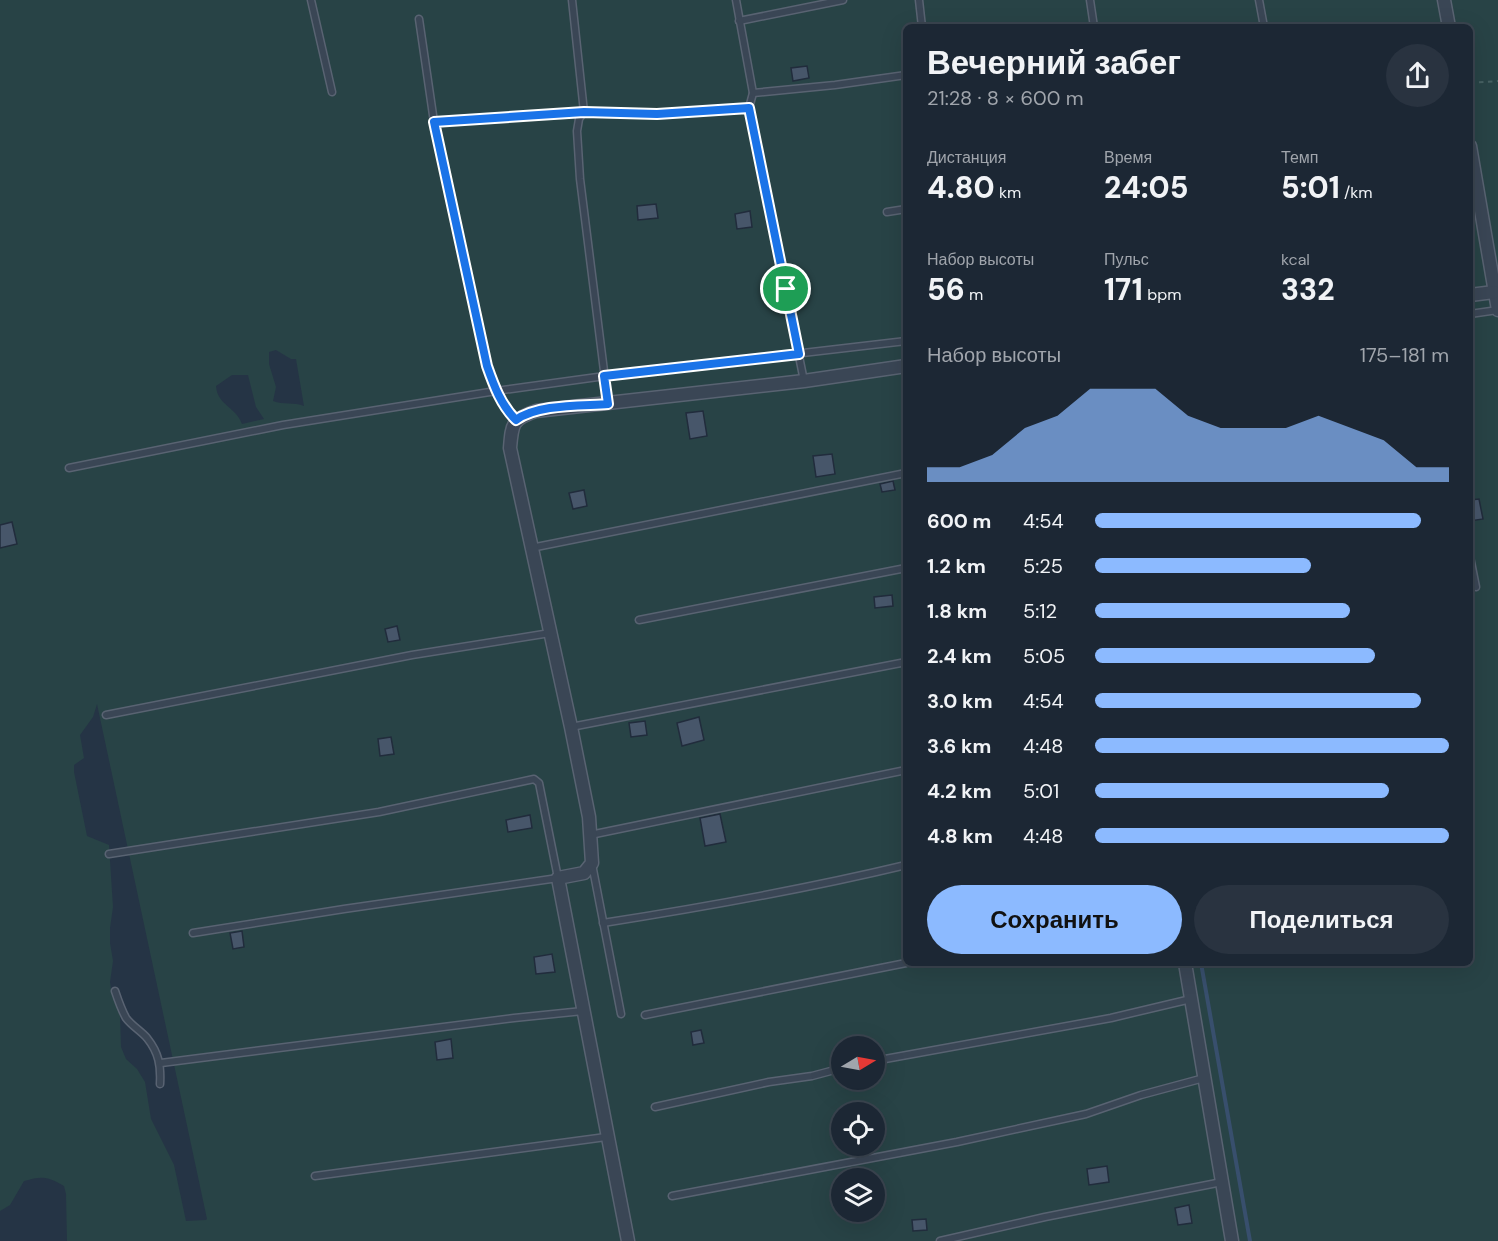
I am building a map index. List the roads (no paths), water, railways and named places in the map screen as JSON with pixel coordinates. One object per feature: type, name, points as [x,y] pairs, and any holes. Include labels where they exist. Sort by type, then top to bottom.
[{"type":"street","points":[[1444,0],[1448,24]]},
{"type":"street","points":[[1473,164],[1498,310]]},
{"type":"street","points":[[1473,295],[1494,292]]},
{"type":"street","points":[[628,1241],[606,1137],[558,878],[584,873],[592,863],[589,817],[510,448],[511,428],[516,420],[536,411],[804,381],[903,366]]},
{"type":"street","points":[[1186,966],[1232,1241]]},
{"type":"lane","points":[[311,0],[332,92]]},
{"type":"lane","points":[[572,0],[584,112],[579,119],[576,131],[580,179],[608,404]]},
{"type":"lane","points":[[736,0],[753,93],[749,108],[804,381]]},
{"type":"lane","points":[[739,21],[843,0]]},
{"type":"lane","points":[[919,0],[922,24]]},
{"type":"lane","points":[[1090,0],[1094,24]]},
{"type":"lane","points":[[1259,0],[1263,24]]},
{"type":"lane","points":[[419,19],[434,122],[487,366],[496,391],[507,411],[516,420]]},
{"type":"lane","points":[[753,93],[903,75]]},
{"type":"lane","points":[[434,122],[584,112],[657,114],[749,108]]},
{"type":"lane","points":[[887,212],[903,209]]},
{"type":"lane","points":[[1473,314],[1498,310]]},
{"type":"lane","points":[[69,468],[283,425],[496,391],[604,376],[903,341]]},
{"type":"lane","points":[[531,549],[903,474]]},
{"type":"lane","points":[[639,620],[903,569]]},
{"type":"lane","points":[[1473,572],[1476,587]]},
{"type":"lane","points":[[106,715],[400,657],[550,633]]},
{"type":"lane","points":[[571,727],[903,663]]},
{"type":"lane","points":[[590,835],[903,771]]},
{"type":"lane","points":[[109,854],[379,812],[534,779],[539,783],[558,878],[193,933]]},
{"type":"lane","points":[[592,863],[621,1014]]},
{"type":"lane","points":[[603,923],[705,907],[903,866]]},
{"type":"lane","points":[[645,1015],[903,964]]},
{"type":"lane","points":[[115,991],[121,1009],[128,1020],[147,1038],[161,1063],[160,1084]]},
{"type":"lane","points":[[885,1059],[1111,1018],[1191,999]]},
{"type":"lane","points":[[161,1063],[583,1011]]},
{"type":"lane","points":[[655,1107],[831,1071]]},
{"type":"lane","points":[[672,1196],[957,1142],[1086,1114],[1141,1095],[1204,1078]]},
{"type":"lane","points":[[315,1176],[606,1137]]},
{"type":"lane","points":[[940,1241],[1045,1217],[1222,1182]]},
{"type":"waterway","points":[[1202,966],[1250,1241]]}]
